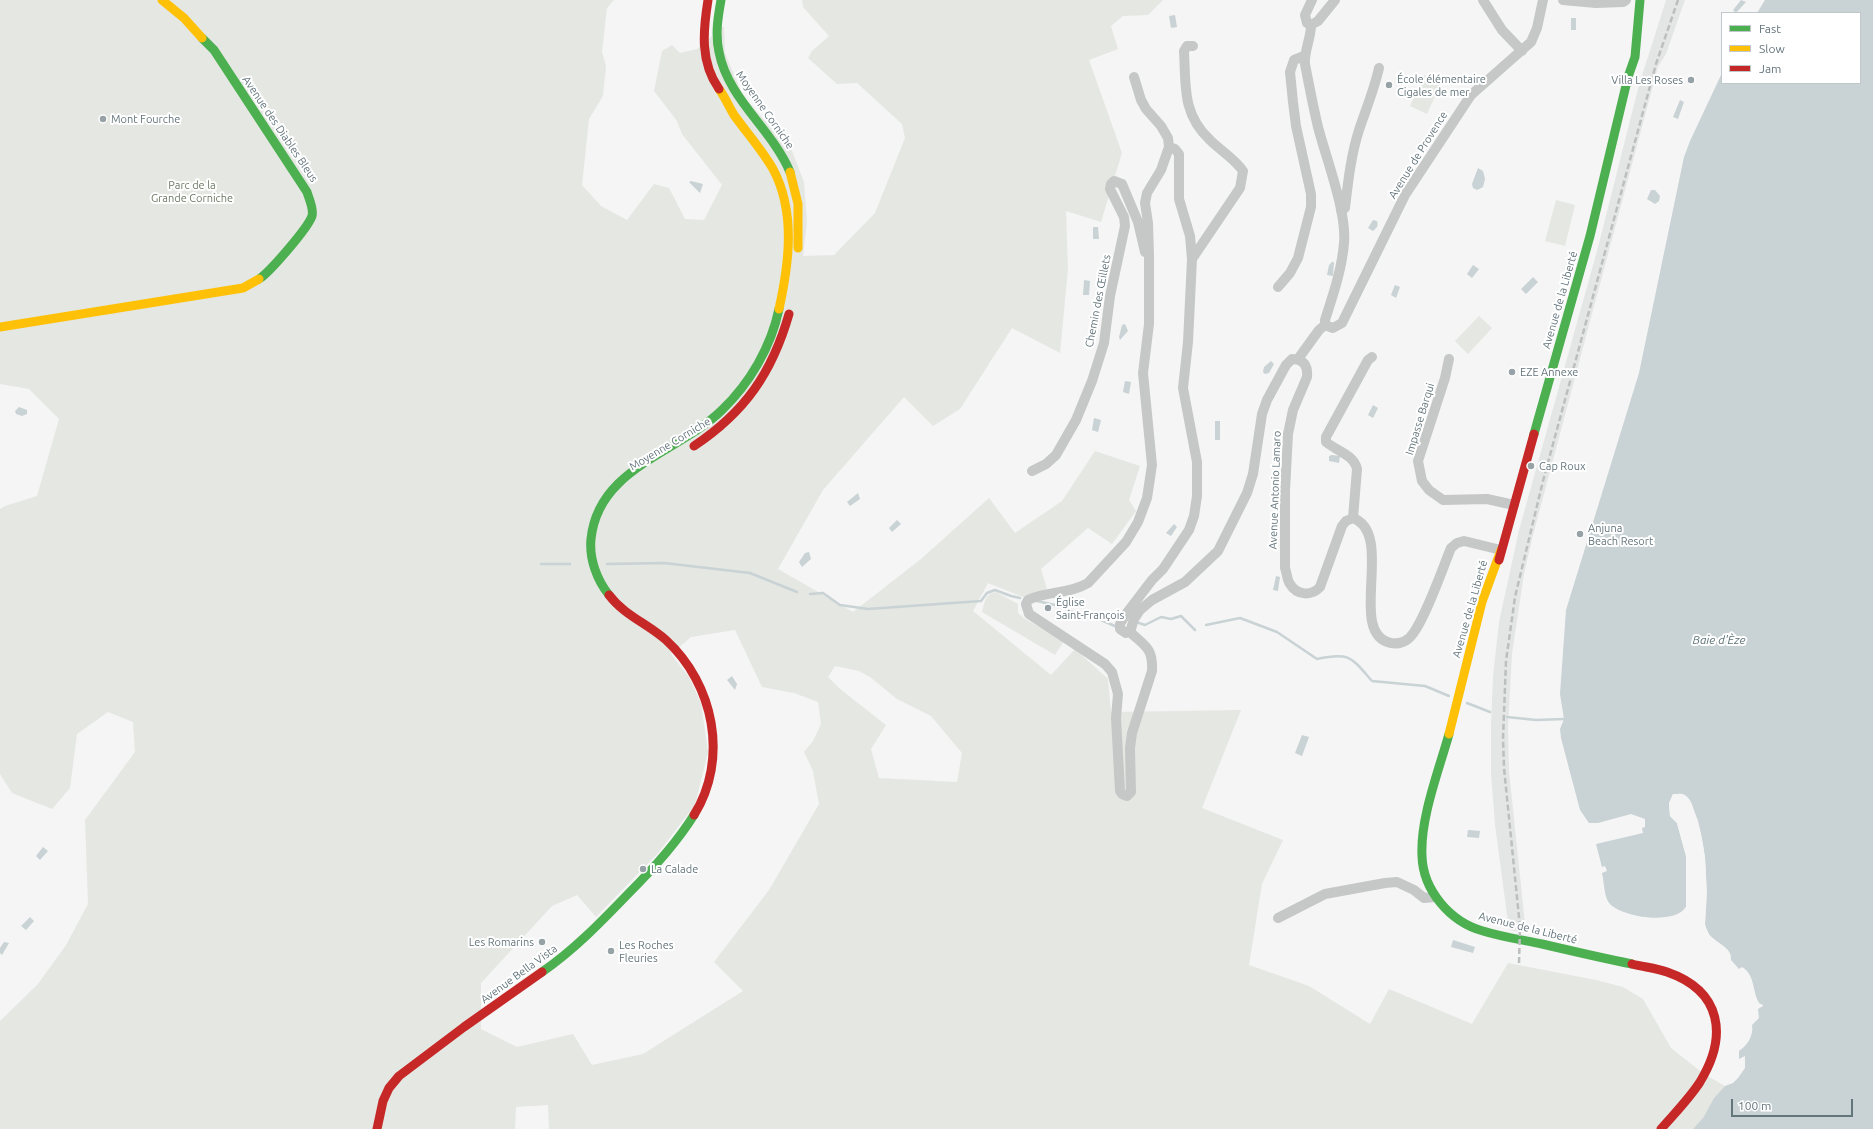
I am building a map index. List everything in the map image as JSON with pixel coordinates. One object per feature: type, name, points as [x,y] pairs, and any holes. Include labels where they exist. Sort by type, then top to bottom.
[{"type":"main road","name":"Avenue des Diables Bleus","points":[[0,327],[243,288],[262,277],[304,230],[312,216],[311,198],[214,50],[190,23],[162,0]]},
{"type":"main road","name":"Moyenne Corniche","points":[[680,833],[700,806],[707,788],[713,740],[709,711],[705,698],[689,667],[674,648],[650,627],[618,605],[608,594],[592,559],[590,538],[596,513],[605,496],[625,476],[706,425],[727,407],[741,390],[758,366],[774,329],[781,299],[789,242],[788,215],[784,196],[779,182],[766,157],[733,113],[731,106],[711,76],[706,59],[704,41],[704,22],[708,0]]},
{"type":"main road","name":"Moyenne Corniche","points":[[721,0],[717,26],[717,41],[724,72],[733,89],[769,136],[785,160],[798,194],[800,213],[798,256]]},
{"type":"main road","name":"Avenue de la Liberté","points":[[1628,77],[1633,0]]},
{"type":"main road","name":"Avenue de la Liberté","points":[[1640,0],[1635,57],[1628,77],[1590,236],[1501,550],[1498,569],[1473,660],[1466,675],[1424,831],[1422,845],[1423,867],[1428,884],[1435,897],[1447,911],[1465,923],[1482,931],[1502,936],[1667,972],[1687,980],[1702,991],[1713,1009],[1716,1018],[1718,1038],[1700,1082],[1661,1129]]},
{"type":"main road","points":[[731,106],[753,128],[761,134],[769,136],[771,149],[784,177],[790,200],[793,229],[789,242]]},
{"type":"main road","name":"Moyenne Corniche","points":[[686,451],[723,426],[748,400],[772,360],[784,336],[791,305]]},
{"type":"main road","name":"Moyenne Corniche","points":[[601,581],[596,547],[603,517],[615,496],[635,480],[648,473]]},
{"type":"main road","name":"Avenue Bella Vista","points":[[377,1129],[382,1100],[386,1091],[398,1076],[577,945],[653,868],[680,833]]},
{"type":"street","points":[[1311,25],[1307,23],[1305,15],[1312,0]]},
{"type":"street","points":[[1311,25],[1318,21],[1334,0]]},
{"type":"street","points":[[1483,0],[1502,30],[1520,49]]},
{"type":"street","name":"Avenue de Provence","points":[[1325,325],[1333,328],[1342,324],[1405,195],[1471,95],[1520,49],[1532,42],[1537,28],[1543,0]]},
{"type":"street","points":[[1563,0],[1596,3],[1623,2],[1626,0]]},
{"type":"street","points":[[1298,359],[1319,330],[1325,325],[1325,320],[1337,281],[1344,243],[1341,211],[1318,126],[1304,55],[1311,33],[1311,25]]},
{"type":"street","points":[[1192,259],[1240,188],[1243,171],[1236,162],[1209,139],[1196,124],[1190,112],[1187,102],[1184,52],[1187,46],[1193,46]]},
{"type":"street","points":[[1278,287],[1290,273],[1298,258],[1308,226],[1311,207],[1309,181],[1296,126],[1290,72],[1294,60],[1304,55]]},
{"type":"street","points":[[1341,211],[1345,208],[1349,172],[1359,131],[1375,84],[1378,68]]},
{"type":"street","points":[[1134,78],[1146,109],[1161,126],[1168,138],[1170,147],[1161,170],[1147,193],[1145,203],[1148,223],[1149,324],[1143,374],[1152,465],[1147,498],[1138,522],[1126,542],[1088,583],[1081,587],[1036,596],[1028,600],[1026,604],[1029,614],[1105,664],[1112,672],[1118,694],[1116,718],[1120,791],[1122,794],[1127,796],[1131,792],[1130,748],[1132,733],[1152,671],[1152,661],[1151,653],[1146,645],[1130,632],[1126,633],[1120,629],[1120,624],[1152,580],[1163,569],[1188,530],[1194,516],[1197,496],[1197,462],[1183,388],[1188,342],[1192,259],[1190,236],[1178,199],[1179,154],[1175,149],[1170,147]]},
{"type":"street","name":"Chemin des Œillets","points":[[1032,471],[1046,464],[1056,455],[1076,420],[1104,343],[1110,296],[1125,226],[1121,210],[1110,189],[1111,184],[1114,181],[1122,184],[1138,222],[1145,253],[1149,255]]},
{"type":"street","points":[[1372,356],[1368,360],[1326,437],[1326,442],[1350,457],[1356,463],[1358,469],[1352,518],[1358,520],[1364,526],[1370,540],[1372,563],[1371,622],[1380,638],[1398,644],[1408,639],[1418,628],[1451,548],[1457,543],[1464,541],[1501,550]]},
{"type":"street","name":"Impasse Barqui","points":[[1449,358],[1445,378],[1418,461],[1422,481],[1429,490],[1443,500],[1487,499],[1514,505]]},
{"type":"street","name":"Avenue Antonio Lamaro","points":[[1130,632],[1134,619],[1140,610],[1152,600],[1185,582],[1218,551],[1247,493],[1253,474],[1262,414],[1267,400],[1286,365],[1292,359],[1298,359],[1305,363],[1308,370],[1307,377],[1289,423],[1285,491],[1285,568],[1290,584],[1295,589],[1301,593],[1311,594],[1316,592],[1320,587],[1342,526],[1346,521],[1352,518]]},
{"type":"street","points":[[1278,918],[1325,894],[1385,883],[1397,882],[1414,890],[1424,898],[1435,897]]},
{"type":"shaded area","points":[[1666,0],[1685,0],[1666,54],[1658,67],[1533,535],[1524,574],[1512,654],[1508,728],[1509,771],[1526,933],[1509,930],[1495,825],[1491,774],[1491,724],[1493,676],[1499,622],[1519,530],[1597,251],[1639,85]]},
{"type":"green space","name":"Parc de la Grande Corniche","points":[[0,0],[614,0],[607,8],[602,52],[606,66],[603,96],[589,119],[582,185],[601,206],[627,220],[654,184],[669,188],[685,219],[704,220],[722,185],[682,134],[677,121],[654,91],[662,51],[672,45],[680,53],[697,49],[724,26],[725,53],[743,96],[792,151],[804,182],[807,222],[803,256],[834,255],[875,213],[905,138],[902,124],[857,83],[837,84],[808,58],[812,51],[829,36],[803,7],[802,0],[1163,0],[1148,15],[1123,16],[1111,26],[1118,49],[1089,60],[1122,153],[1101,222],[1066,211],[1068,269],[1060,353],[1012,328],[960,409],[933,426],[904,397],[823,490],[778,569],[853,612],[921,559],[989,498],[1015,533],[1062,501],[1095,451],[1140,466],[1129,500],[1136,511],[1112,544],[1088,528],[1041,569],[1047,589],[1023,597],[988,583],[973,611],[1051,675],[1075,649],[1108,679],[1111,712],[1241,710],[1202,808],[1283,840],[1262,884],[1249,965],[1309,986],[1370,1024],[1389,989],[1472,1024],[1508,963],[1596,980],[1623,987],[1643,999],[1671,1048],[1704,1074],[1725,1086],[1714,1098],[1703,1118],[1693,1129],[549,1129],[548,1105],[516,1107],[515,1129],[0,1129],[0,1021],[38,984],[66,945],[88,904],[85,820],[135,752],[133,722],[108,712],[77,734],[70,788],[52,809],[12,793],[0,774],[0,509],[37,496],[59,419],[29,389],[0,384]],"holes":[[[735,630],[762,687],[794,693],[818,702],[821,724],[813,741],[804,752],[813,771],[819,804],[769,890],[714,962],[743,991],[643,1054],[592,1065],[573,1034],[517,1047],[481,1029],[481,983],[552,906],[577,895],[596,917],[658,853],[695,805],[708,752],[701,703],[689,677],[671,654],[691,637]],[[835,666],[859,671],[870,677],[897,699],[931,716],[962,753],[957,782],[879,778],[871,749],[886,725],[840,689],[828,677]]]},
{"type":"green space","points":[[1424,75],[1441,83],[1427,114],[1410,106]]},
{"type":"green space","points":[[1556,200],[1575,205],[1565,246],[1545,241]]},
{"type":"green space","points":[[1479,316],[1492,328],[1468,354],[1455,341]]},
{"type":"green space","points":[[996,592],[1018,604],[1018,613],[1025,619],[1064,641],[1055,655],[982,612],[988,597],[992,593]]},
{"type":"water","points":[[1741,0],[1746,2],[1737,12],[1733,10]]},
{"type":"water","name":"Baie d'Èze","points":[[1765,0],[1873,0],[1873,1129],[1693,1129],[1703,1118],[1714,1098],[1725,1086],[1733,1083],[1745,1068],[1745,1056],[1739,1059],[1739,1051],[1749,1040],[1752,1033],[1752,1025],[1759,1018],[1758,1009],[1763,1006],[1758,1000],[1750,975],[1742,967],[1739,969],[1731,960],[1728,950],[1714,939],[1706,929],[1706,867],[1702,840],[1693,806],[1685,795],[1673,794],[1669,804],[1670,816],[1677,823],[1686,856],[1686,907],[1680,913],[1660,918],[1636,916],[1616,908],[1609,903],[1605,893],[1602,873],[1607,871],[1605,866],[1602,867],[1596,844],[1643,833],[1642,828],[1645,827],[1645,819],[1631,814],[1598,823],[1589,823],[1580,810],[1560,729],[1564,719],[1560,694],[1566,610],[1639,373],[1684,157],[1690,141],[1721,75],[1721,84],[1861,84],[1861,12],[1758,12]]},
{"type":"water","points":[[1175,15],[1177,27],[1171,28],[1169,16]]},
{"type":"water","points":[[1571,18],[1576,18],[1576,30],[1571,30]]},
{"type":"water","points":[[1680,100],[1684,102],[1678,119],[1673,117]]},
{"type":"water","points":[[1478,168],[1483,171],[1485,179],[1483,187],[1477,190],[1473,188],[1472,184]]},
{"type":"water","points":[[691,181],[703,184],[700,193],[689,182]]},
{"type":"water","points":[[1651,190],[1655,190],[1660,196],[1659,201],[1655,204],[1647,199]]},
{"type":"water","points":[[1373,220],[1377,221],[1378,225],[1373,231],[1368,228]]},
{"type":"water","points":[[1093,227],[1098,227],[1099,239],[1093,239]]},
{"type":"water","points":[[1334,262],[1333,276],[1327,275],[1329,265]]},
{"type":"water","points":[[1473,265],[1479,269],[1472,278],[1467,274]]},
{"type":"water","points":[[1533,277],[1538,282],[1526,294],[1521,289]]},
{"type":"water","points":[[1084,280],[1090,281],[1089,295],[1083,295]]},
{"type":"water","points":[[1395,285],[1400,287],[1396,298],[1391,295]]},
{"type":"water","points":[[1125,324],[1128,331],[1120,340],[1119,337],[1122,325]]},
{"type":"water","points":[[1271,361],[1274,364],[1269,373],[1265,374],[1263,372],[1264,367]]},
{"type":"water","points":[[1125,381],[1131,382],[1129,394],[1123,392]]},
{"type":"water","points":[[1373,405],[1378,408],[1373,418],[1368,415]]},
{"type":"water","points":[[19,407],[27,410],[27,414],[22,416],[16,414],[15,411]]},
{"type":"water","points":[[1094,418],[1101,420],[1098,432],[1092,430]]},
{"type":"water","points":[[1215,421],[1220,421],[1220,440],[1215,440]]},
{"type":"water","points":[[1329,456],[1340,456],[1339,463],[1329,461]]},
{"type":"water","points":[[858,493],[860,499],[850,506],[847,502]]},
{"type":"water","points":[[897,520],[901,524],[892,532],[889,528]]},
{"type":"water","points":[[1174,524],[1177,527],[1171,536],[1166,533]]},
{"type":"water","points":[[809,552],[811,559],[802,567],[799,562],[805,553]]},
{"type":"water","points":[[1276,576],[1280,577],[1278,591],[1273,590]]},
{"type":"water","points":[[732,676],[737,684],[735,690],[727,680]]},
{"type":"water","points":[[1302,735],[1309,737],[1302,756],[1295,753]]},
{"type":"water","points":[[1468,830],[1480,831],[1479,838],[1467,837]]},
{"type":"water","points":[[43,847],[48,851],[40,860],[36,856]]},
{"type":"water","points":[[30,917],[34,921],[26,930],[21,926]]},
{"type":"water","points":[[1453,940],[1475,947],[1473,953],[1451,947]]},
{"type":"water","points":[[4,942],[9,943],[2,955],[0,953],[0,948]]},
{"type":"pier","points":[[1673,794],[1682,794],[1688,798],[1698,821],[1705,857],[1707,893],[1705,925],[1710,937],[1708,937],[1705,933],[1703,925],[1705,893],[1703,857],[1700,837],[1690,804],[1687,799],[1682,796],[1674,796],[1671,803],[1672,815],[1679,822],[1688,856],[1688,907],[1683,914],[1680,914],[1686,907],[1686,856],[1677,823],[1670,816],[1669,803]]},
{"type":"waterway","points":[[607,564],[664,563],[750,573],[797,592]]},
{"type":"waterway","points":[[541,564],[570,564]]},
{"type":"waterway","points":[[810,594],[823,593],[840,605],[868,609],[981,601],[987,593],[995,590],[1020,598]]},
{"type":"waterway","points":[[1037,601],[1059,606],[1075,613],[1090,615],[1117,627]]},
{"type":"waterway","points":[[1136,622],[1145,625],[1161,617],[1171,619],[1181,616],[1195,630]]},
{"type":"waterway","points":[[1206,625],[1240,618],[1277,632],[1317,659],[1337,656],[1349,658],[1359,666],[1372,681],[1425,686],[1449,696]]},
{"type":"waterway","points":[[1467,703],[1490,712]]},
{"type":"waterway","points":[[1507,717],[1536,720],[1564,719]]},
{"type":"railway","points":[[1519,963],[1520,927],[1504,768],[1503,738],[1506,661],[1515,597],[1543,481],[1656,64],[1678,0]]},
{"type":"traffic: fast","points":[[721,0],[717,39],[724,69],[731,85],[773,142],[790,172]]},
{"type":"traffic: fast","points":[[1534,434],[1590,236],[1628,77],[1635,57],[1640,0]]},
{"type":"traffic: fast","points":[[202,38],[214,50],[307,192],[312,207],[312,216],[296,240],[279,260],[259,279]]},
{"type":"traffic: fast","points":[[609,595],[601,583],[591,554],[591,539],[597,515],[608,495],[624,478],[704,425],[722,410],[742,388],[758,364],[771,337],[779,309]]},
{"type":"traffic: fast","points":[[1449,734],[1431,794],[1422,841],[1422,856],[1427,881],[1440,903],[1460,920],[1471,927],[1483,931],[1632,964]]},
{"type":"traffic: fast","points":[[542,972],[565,954],[608,915],[655,866],[672,846],[694,815]]},
{"type":"traffic: slow","points":[[162,0],[184,18],[202,38]]},
{"type":"traffic: slow","points":[[719,89],[734,115],[769,162],[780,186],[785,203],[788,220],[788,256],[779,309]]},
{"type":"traffic: slow","points":[[790,172],[798,204],[798,248]]},
{"type":"traffic: slow","points":[[0,327],[243,288],[259,279]]},
{"type":"traffic: slow","points":[[1449,734],[1482,602],[1501,550]]},
{"type":"traffic: jam","points":[[708,0],[704,46],[709,68],[719,89]]},
{"type":"traffic: jam","points":[[694,446],[728,419],[742,405],[754,389],[765,373],[774,355],[789,314]]},
{"type":"traffic: jam","points":[[1499,560],[1534,434]]},
{"type":"traffic: jam","points":[[609,595],[629,614],[666,640],[682,658],[696,678],[705,700],[711,723],[713,747],[711,770],[705,793],[694,815]]},
{"type":"traffic: jam","points":[[1632,964],[1667,972],[1685,980],[1699,991],[1709,1003],[1715,1017],[1716,1032],[1714,1048],[1709,1065],[1696,1088],[1661,1129]]},
{"type":"traffic: jam","points":[[377,1129],[383,1101],[389,1088],[399,1076],[464,1027],[542,972]]},
{"type":"place","name":"Villa Les Roses","points":[[1691,80]]},
{"type":"place","name":"École élémentaire Cigales de mer","points":[[1389,85]]},
{"type":"place","name":"Mont Fourche","points":[[103,119]]},
{"type":"place","name":"EZE Annexe","points":[[1512,372]]},
{"type":"place","name":"Cap Roux","points":[[1531,466]]},
{"type":"place","name":"Anjuna Beach Resort","points":[[1580,534]]},
{"type":"place","name":"Église Saint-François","points":[[1048,608]]},
{"type":"place","name":"La Calade","points":[[643,869]]},
{"type":"place","name":"Les Romarins","points":[[542,942]]},
{"type":"place","name":"Les Roches Fleuries","points":[[611,951]]}]
